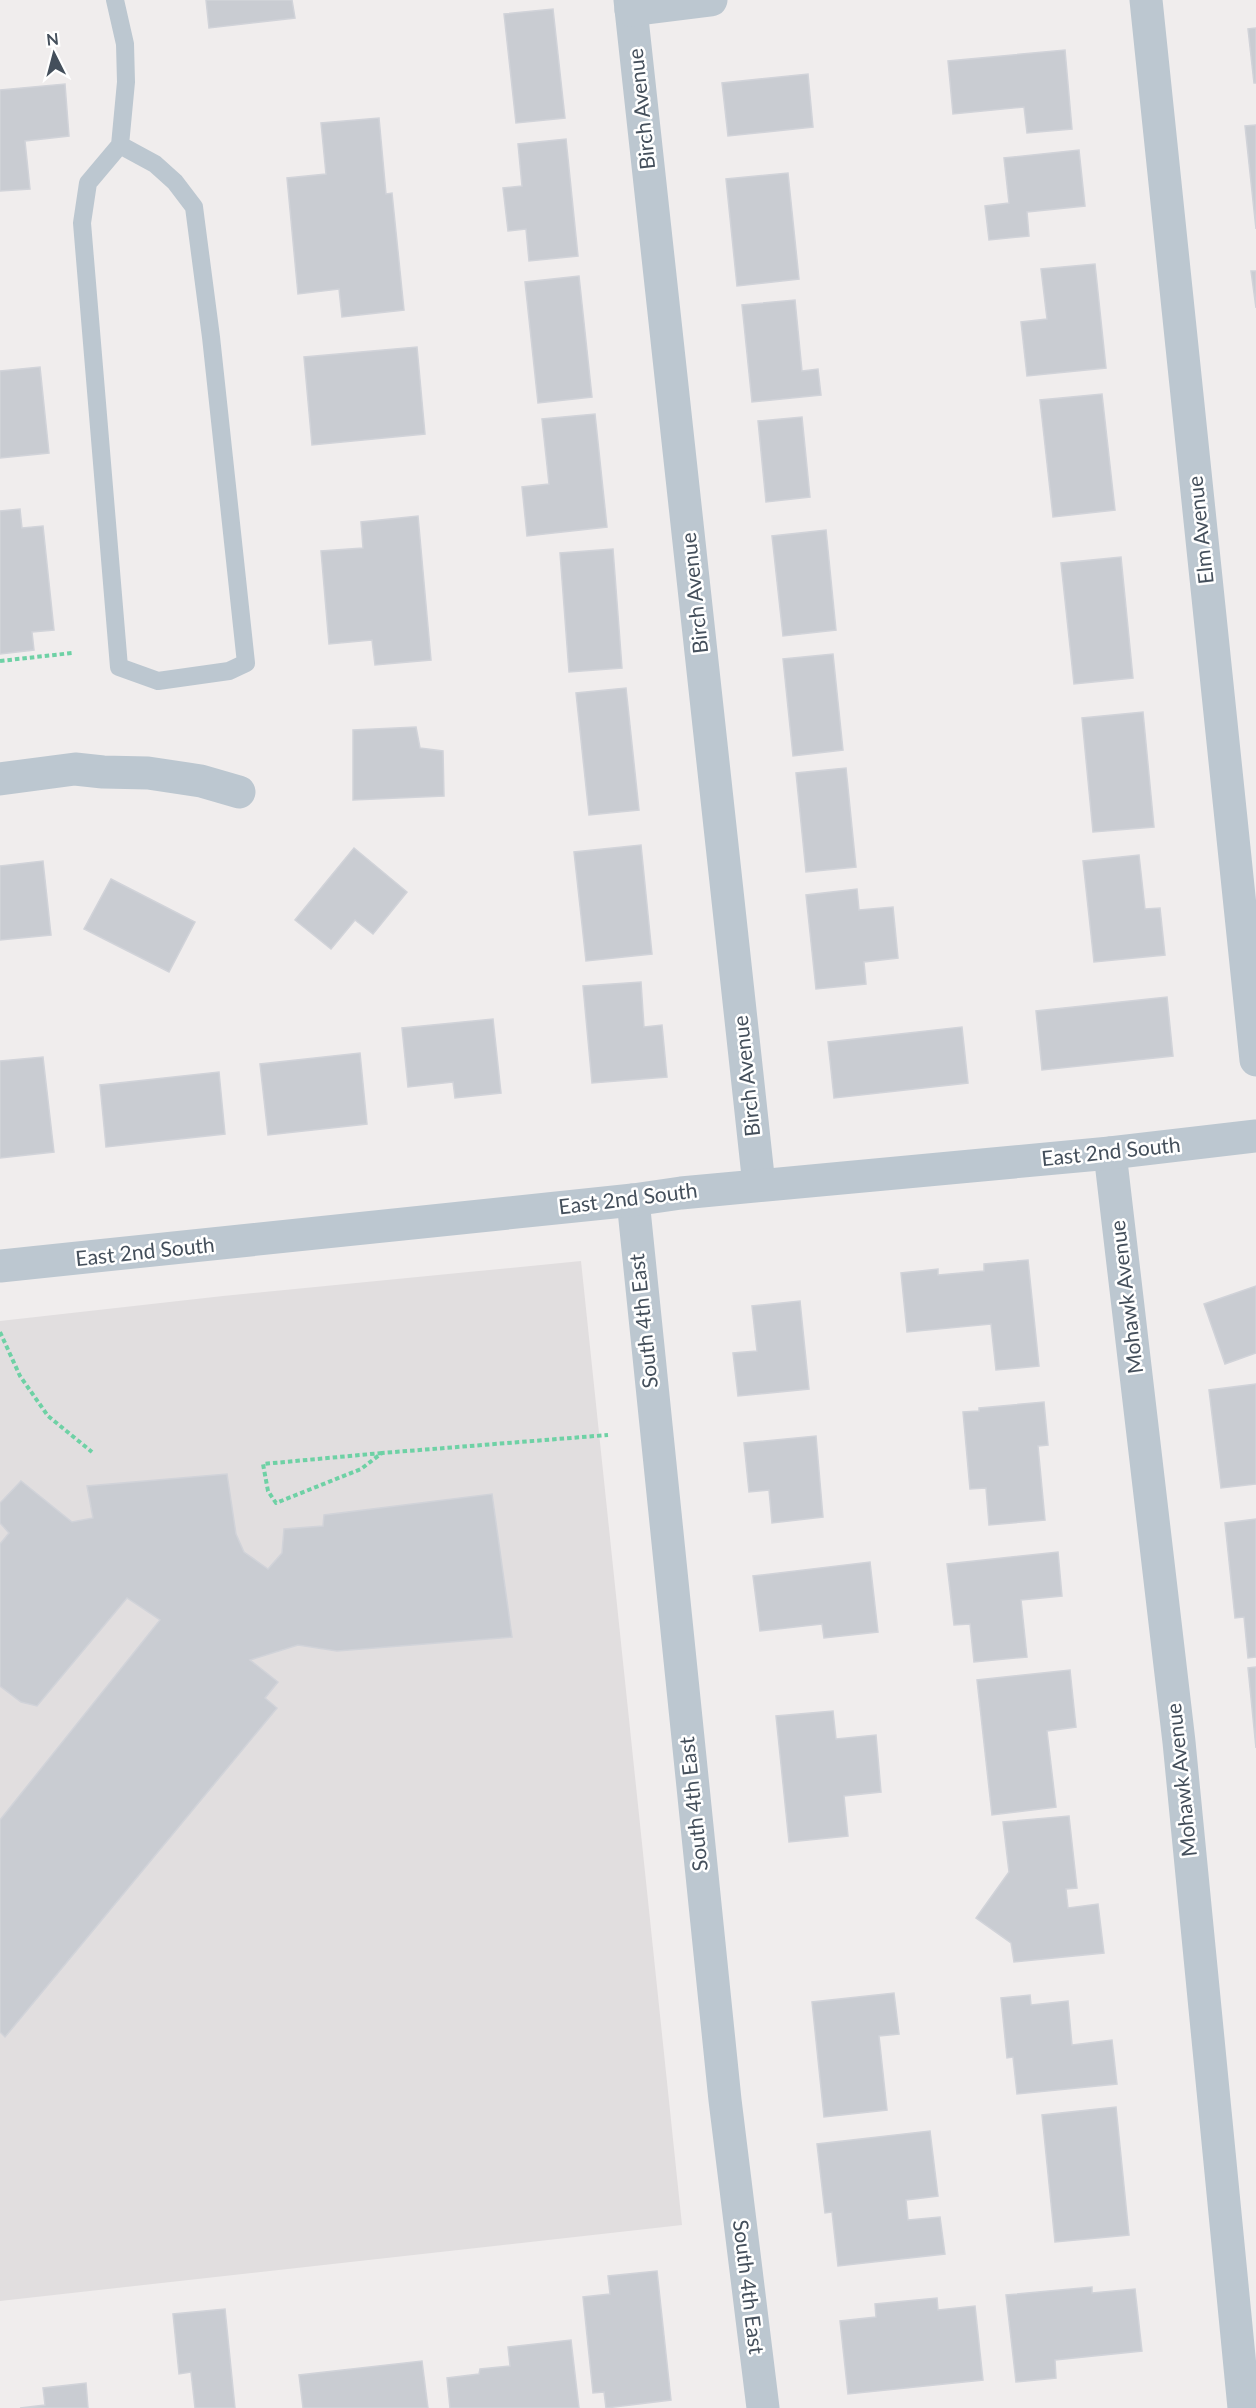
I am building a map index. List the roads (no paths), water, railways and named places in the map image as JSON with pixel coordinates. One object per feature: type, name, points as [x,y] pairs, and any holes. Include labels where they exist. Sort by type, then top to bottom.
[{"type":"street","points":[[631,5],[711,0]]},
{"type":"street","name":"Elm Avenue","points":[[1146,0],[1256,1060]]},
{"type":"street","name":"Birch Avenue","points":[[631,5],[759,1185]]},
{"type":"street","points":[[0,779],[75,769],[148,773],[201,781],[239,792]]},
{"type":"street","name":"East 2nd South","points":[[0,1266],[759,1185],[1110,1153],[1256,1136]]},
{"type":"street","name":"Mohawk Avenue","points":[[1110,1153],[1179,1742],[1244,2408]]},
{"type":"street","name":"South 4th East","points":[[633,1200],[724,2100],[763,2408]]},
{"type":"lane","points":[[115,0],[125,44],[126,82],[120,145],[88,183],[82,223],[119,667],[158,681],[229,671],[246,663],[211,337],[194,207],[175,182],[155,164],[120,145]]}]
